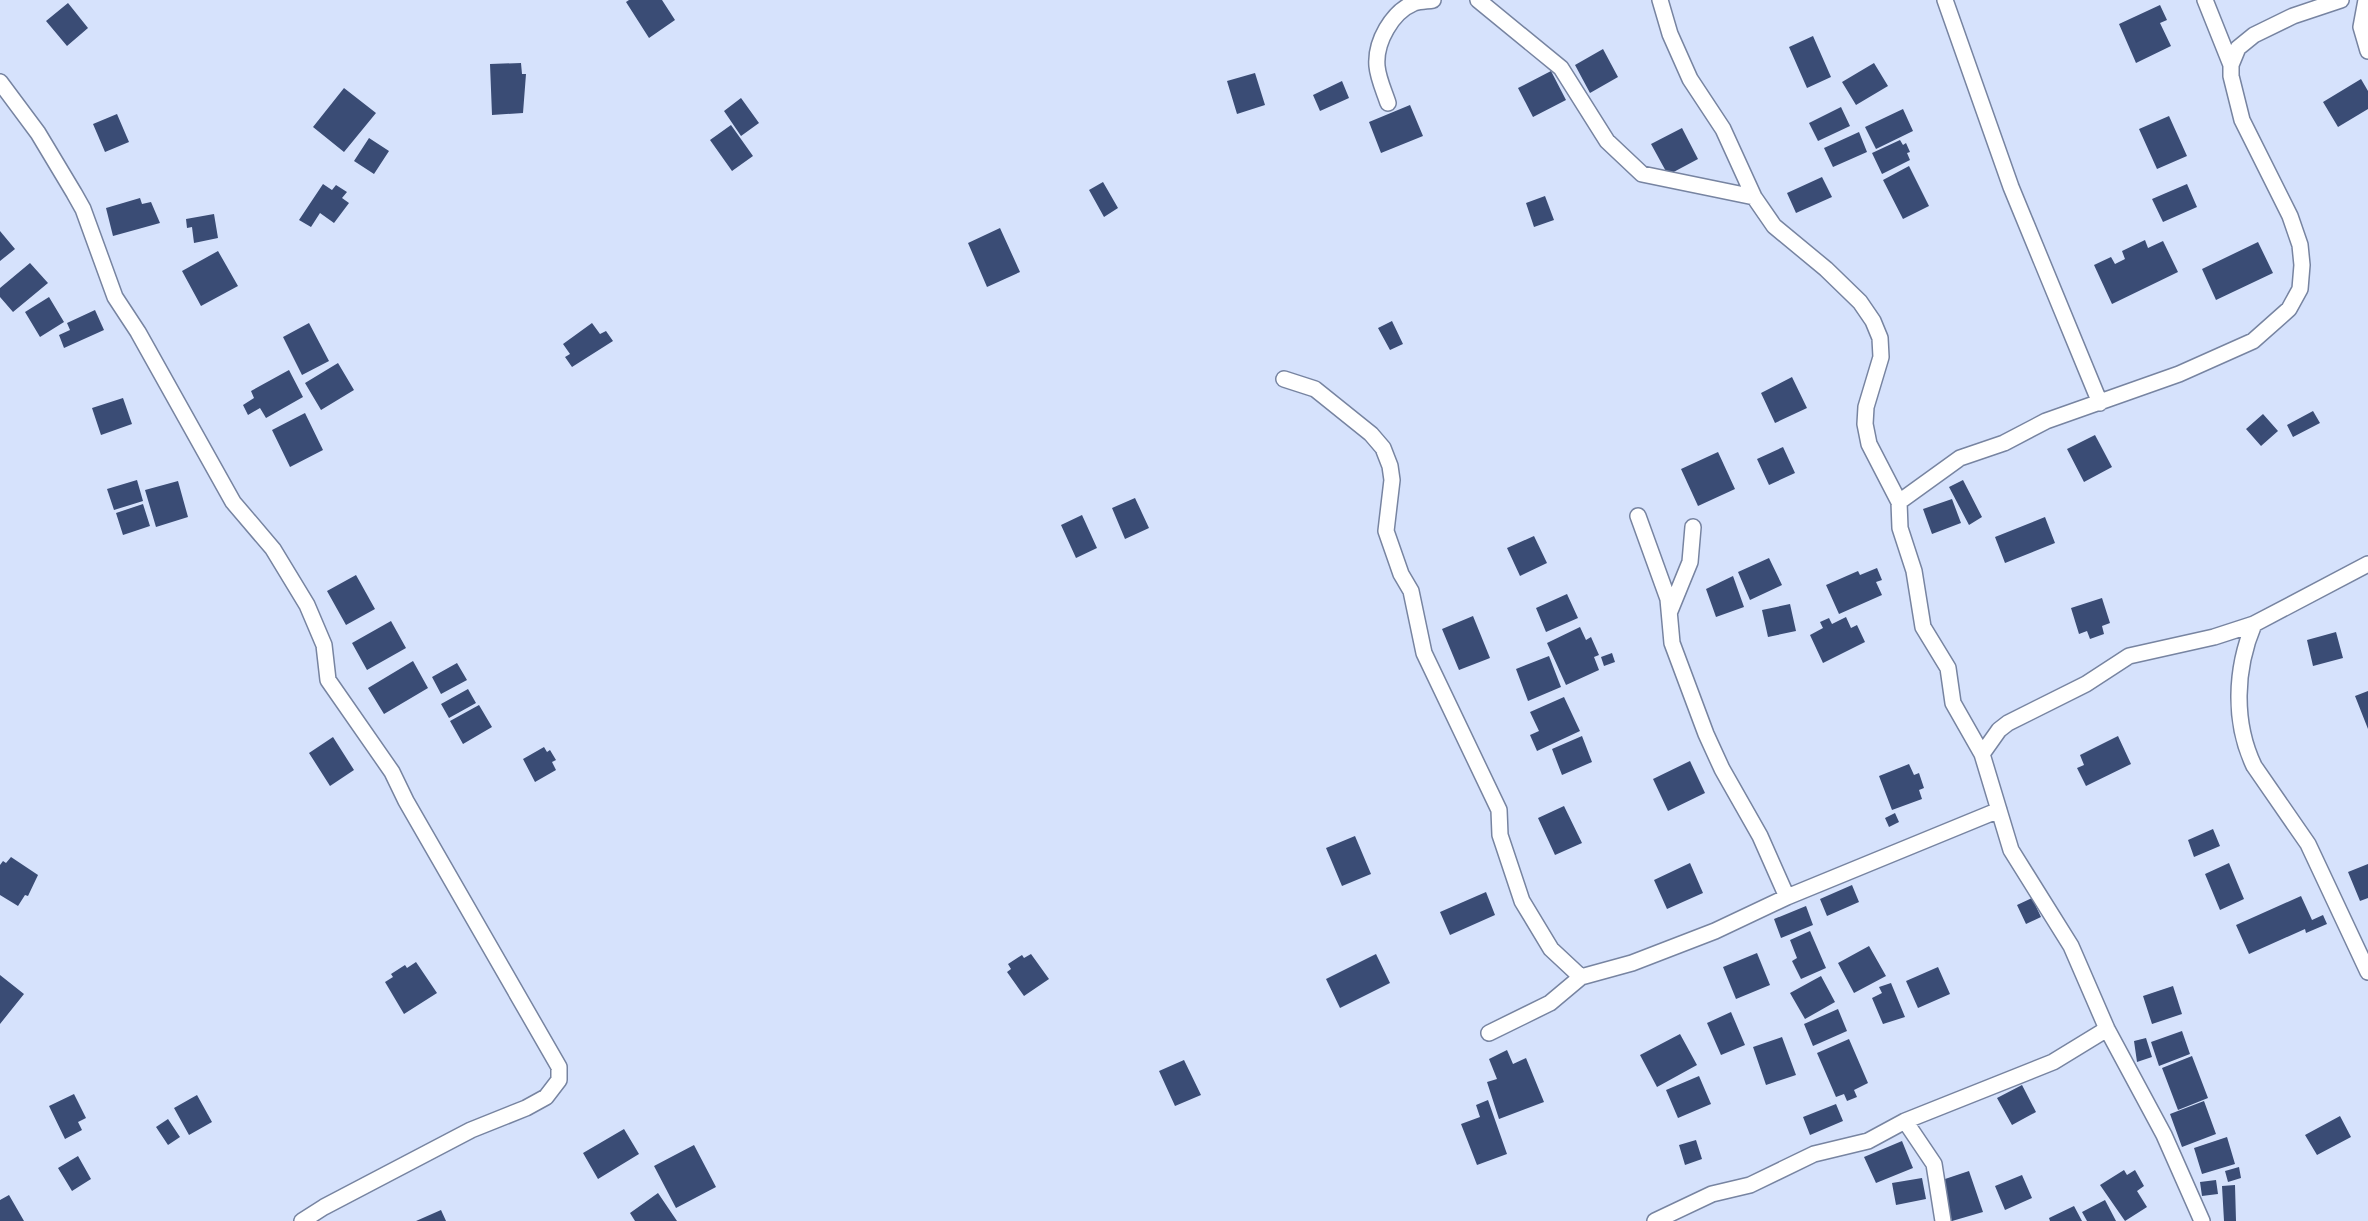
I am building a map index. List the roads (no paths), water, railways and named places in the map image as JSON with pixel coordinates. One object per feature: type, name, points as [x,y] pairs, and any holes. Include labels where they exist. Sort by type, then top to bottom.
[{"type":"street","points":[[1388,103],[1377,66],[1380,41],[1388,26],[1406,8],[1415,3],[1433,0]]},
{"type":"street","points":[[1478,0],[1560,68],[1607,141],[1642,174],[1754,197]]},
{"type":"street","points":[[1660,0],[1670,34],[1690,79],[1723,129],[1754,197],[1774,226],[1826,269],[1860,302],[1873,321],[1880,338],[1881,357],[1866,407],[1865,424],[1869,444],[1899,502],[1900,528],[1914,571],[1923,627],[1944,657],[1957,715],[1982,754],[2011,850],[2071,946],[2107,1029],[2164,1135],[2202,1221]]},
{"type":"street","points":[[1945,0],[2011,186],[2100,403]]},
{"type":"street","points":[[2205,0],[2231,65]]},
{"type":"street","points":[[1899,502],[1960,458],[2004,442],[2046,421],[2179,374],[2253,341],[2289,309],[2300,289],[2302,266],[2296,230],[2242,120],[2230,76],[2231,65],[2238,48],[2254,35],[2293,16],[2341,0]]},
{"type":"street","points":[[2366,0],[2361,27],[2368,51]]},
{"type":"street","points":[[0,82],[38,133],[74,193],[122,310],[138,332],[233,502],[273,549],[307,605],[324,645],[328,680],[392,772],[406,801],[559,1067],[559,1080],[546,1097],[526,1108],[471,1130],[334,1201],[302,1221]]},
{"type":"street","points":[[1284,379],[1315,389],[1371,434],[1383,448],[1392,480],[1386,531],[1401,574],[1411,591],[1424,653],[1499,810],[1500,835],[1522,901],[1551,949],[1581,977]]},
{"type":"street","points":[[1638,516],[1670,611],[1672,643],[1706,734],[1722,769],[1760,836],[1787,897]]},
{"type":"street","points":[[1670,611],[1690,562],[1693,527]]},
{"type":"street","points":[[1982,754],[1999,730],[2008,723],[2086,684],[2129,656],[2214,637],[2253,624],[2368,564]]},
{"type":"street","points":[[2253,624],[2241,667],[2239,694],[2247,752],[2308,844],[2368,972]]},
{"type":"street","points":[[1489,1033],[1550,1003],[1581,977],[1632,963],[1716,931],[1787,897],[1999,810]]},
{"type":"street","points":[[1655,1221],[1712,1194],[1750,1185],[1814,1154],[1868,1141],[1905,1121],[2053,1062],[2107,1029]]},
{"type":"street","points":[[1905,1121],[1926,1148],[1934,1164],[1943,1221]]}]
